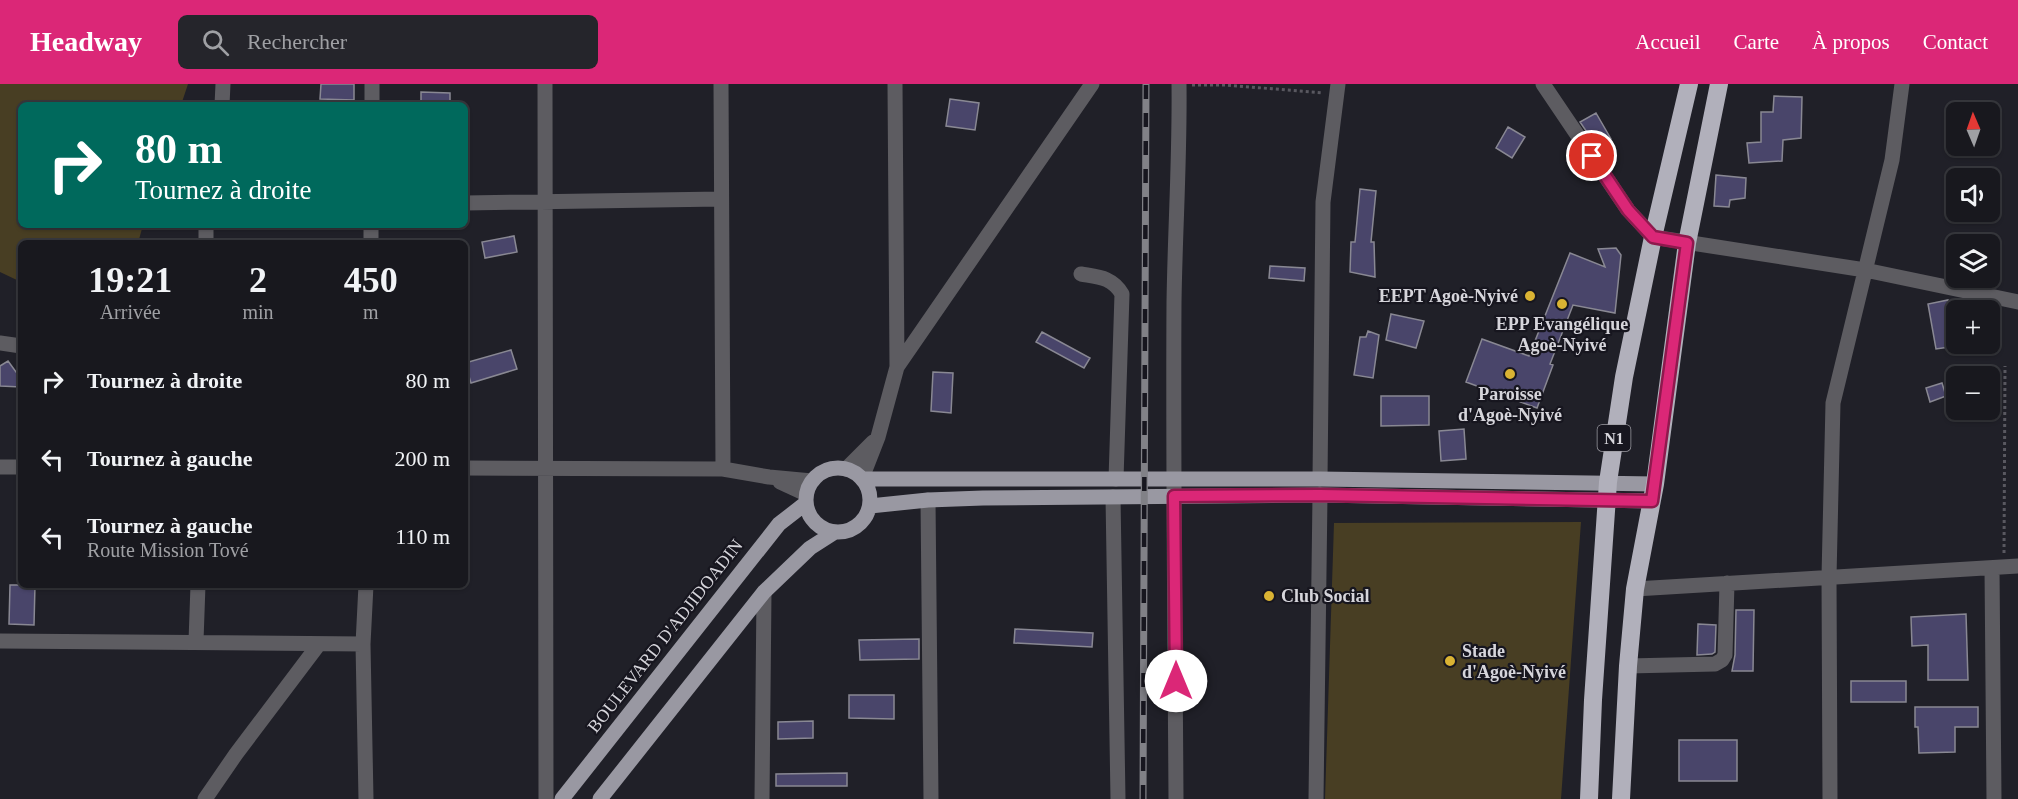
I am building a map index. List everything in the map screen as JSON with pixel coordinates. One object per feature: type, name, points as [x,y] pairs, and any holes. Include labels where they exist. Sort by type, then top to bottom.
[{"type":"highway","name":"N1","points":[[1589,799],[1607,491],[1624,377],[1653,237],[1689,84]]},
{"type":"highway","points":[[1621,799],[1628,666],[1635,589],[1653,492],[1687,243],[1719,84]]},
{"type":"main road","points":[[835,532],[819,526],[808,512],[808,493],[822,472],[833,468],[846,469],[863,478],[1320,479],[1653,492]]},
{"type":"main road","points":[[600,799],[764,592],[810,548],[835,532],[850,530],[864,521],[870,506],[870,492],[863,478]]},
{"type":"main road","points":[[870,506],[928,500],[1607,491]]},
{"type":"main road","name":"BOULEVARD D'ADJIDOADIN","points":[[562,799],[779,524],[808,493]]},
{"type":"street","points":[[222,102],[223,84]]},
{"type":"street","points":[[372,84],[372,102]]},
{"type":"street","points":[[545,84],[546,799]]},
{"type":"street","points":[[721,84],[723,469]]},
{"type":"street","points":[[863,478],[878,437],[897,368],[895,84]]},
{"type":"street","points":[[897,368],[1092,84]]},
{"type":"street","points":[[1176,799],[1173,480],[1179,84]]},
{"type":"street","points":[[1543,84],[1628,210],[1653,237],[1865,270],[2018,302]]},
{"type":"street","points":[[1830,799],[1829,577],[1833,403],[1892,160],[1902,84]]},
{"type":"street","points":[[1320,479],[1323,202],[1337,90]]},
{"type":"street","points":[[468,203],[721,199]]},
{"type":"street","points":[[1081,274],[1104,278],[1117,285],[1122,294],[1116,479]]},
{"type":"street","points":[[0,343],[18,346]]},
{"type":"street","points":[[846,469],[878,437]]},
{"type":"street","points":[[0,467],[18,467]]},
{"type":"street","points":[[468,468],[723,469],[769,477],[808,493]]},
{"type":"street","points":[[1316,799],[1320,495]]},
{"type":"street","points":[[1113,497],[1118,799]]},
{"type":"street","points":[[928,500],[931,799]]},
{"type":"street","points":[[1635,589],[2005,567],[1994,799]]},
{"type":"street","points":[[1628,666],[1715,664],[1722,660],[1725,655],[1727,583]]},
{"type":"street","points":[[196,641],[198,588]]},
{"type":"street","points":[[366,588],[363,644],[366,799]]},
{"type":"street","points":[[762,799],[764,592]]},
{"type":"street","points":[[0,641],[363,644]]},
{"type":"street","points":[[205,799],[319,644]]},
{"type":"path","points":[[1179,84],[1312,91],[1337,90]]},
{"type":"path","points":[[2005,366],[2005,567]]},
{"type":"shaded area","points":[[0,84],[188,84],[182,102],[18,102],[18,228],[142,228],[139,240],[18,240],[18,281],[0,272]]},
{"type":"shaded area","name":"Stade d'Agoè-Nyivé","points":[[1581,522],[1561,799],[1325,799],[1334,523]]},
{"type":"building","points":[[321,84],[354,84],[354,100],[320,99]]},
{"type":"building","points":[[421,92],[450,93],[450,102],[421,102]]},
{"type":"building","points":[[1774,96],[1802,97],[1801,138],[1783,140],[1782,161],[1749,163],[1747,143],[1761,142],[1761,112],[1773,112]]},
{"type":"building","points":[[950,99],[979,103],[975,130],[946,126]]},
{"type":"building","points":[[1596,113],[1611,139],[1597,147],[1580,122]]},
{"type":"building","points":[[1508,127],[1525,137],[1512,158],[1496,148]]},
{"type":"building","points":[[1716,175],[1746,178],[1745,198],[1730,200],[1729,207],[1714,206]]},
{"type":"building","points":[[1360,189],[1376,191],[1371,242],[1374,242],[1375,277],[1350,272],[1351,242],[1355,242]]},
{"type":"building","points":[[514,236],[517,252],[485,258],[482,242]]},
{"type":"building","points":[[1616,248],[1621,255],[1615,313],[1573,305],[1550,364],[1553,365],[1537,408],[1466,382],[1482,339],[1529,356],[1570,253],[1605,267],[1598,249]]},
{"type":"building","points":[[1270,266],[1305,268],[1304,281],[1269,278]]},
{"type":"building","points":[[1946,300],[1946,348],[1936,349],[1928,304]]},
{"type":"building","points":[[1391,314],[1424,321],[1416,348],[1386,340]]},
{"type":"building","points":[[1368,331],[1379,335],[1373,378],[1354,375],[1360,337],[1366,337]]},
{"type":"building","points":[[1042,332],[1090,358],[1084,368],[1036,342]]},
{"type":"building","points":[[511,350],[517,369],[471,383],[468,362]]},
{"type":"building","points":[[8,361],[16,372],[18,370],[18,387],[0,386],[0,366]]},
{"type":"building","points":[[933,372],[953,373],[951,413],[931,411]]},
{"type":"building","points":[[1942,383],[1946,396],[1930,402],[1926,388]]},
{"type":"building","points":[[1381,396],[1429,396],[1429,425],[1381,426]]},
{"type":"building","points":[[1464,429],[1466,459],[1441,461],[1439,431]]},
{"type":"building","points":[[10,585],[18,585],[18,588],[35,588],[34,625],[9,624]]},
{"type":"building","points":[[1736,610],[1754,610],[1753,671],[1732,671],[1735,655]]},
{"type":"building","points":[[1966,614],[1968,680],[1928,680],[1928,645],[1912,646],[1911,617]]},
{"type":"building","points":[[1698,624],[1716,625],[1715,652],[1712,654],[1697,655]]},
{"type":"building","points":[[1015,629],[1093,633],[1092,647],[1014,643]]},
{"type":"building","points":[[919,639],[919,659],[860,660],[859,640]]},
{"type":"building","points":[[1851,681],[1906,681],[1906,702],[1851,702]]},
{"type":"building","points":[[849,695],[894,695],[894,719],[849,718]]},
{"type":"building","points":[[1915,707],[1978,707],[1978,727],[1955,727],[1955,752],[1919,753]]},
{"type":"building","points":[[813,721],[813,738],[778,739],[778,722]]},
{"type":"building","points":[[1679,740],[1737,740],[1737,781],[1679,781]]},
{"type":"building","points":[[847,773],[847,786],[776,786],[776,774]]},
{"type":"railway","points":[[1143,799],[1146,84]]},
{"type":"place","name":"EEPT Agoè-Nyivé","points":[[1530,296]]},
{"type":"place","name":"EPP Evangélique Agoè-Nyivé","points":[[1562,304]]},
{"type":"place","name":"Paroisse d'Agoè-Nyivé","points":[[1510,374]]},
{"type":"place","name":"Club Social","points":[[1269,596]]},
{"type":"place","name":"Stade d'Agoè-Nyivé","points":[[1450,661]]},
{"type":"route","points":[[1176,681],[1174,496],[1320,495],[1652,501],[1687,243],[1653,237],[1628,210],[1592,156]]}]
